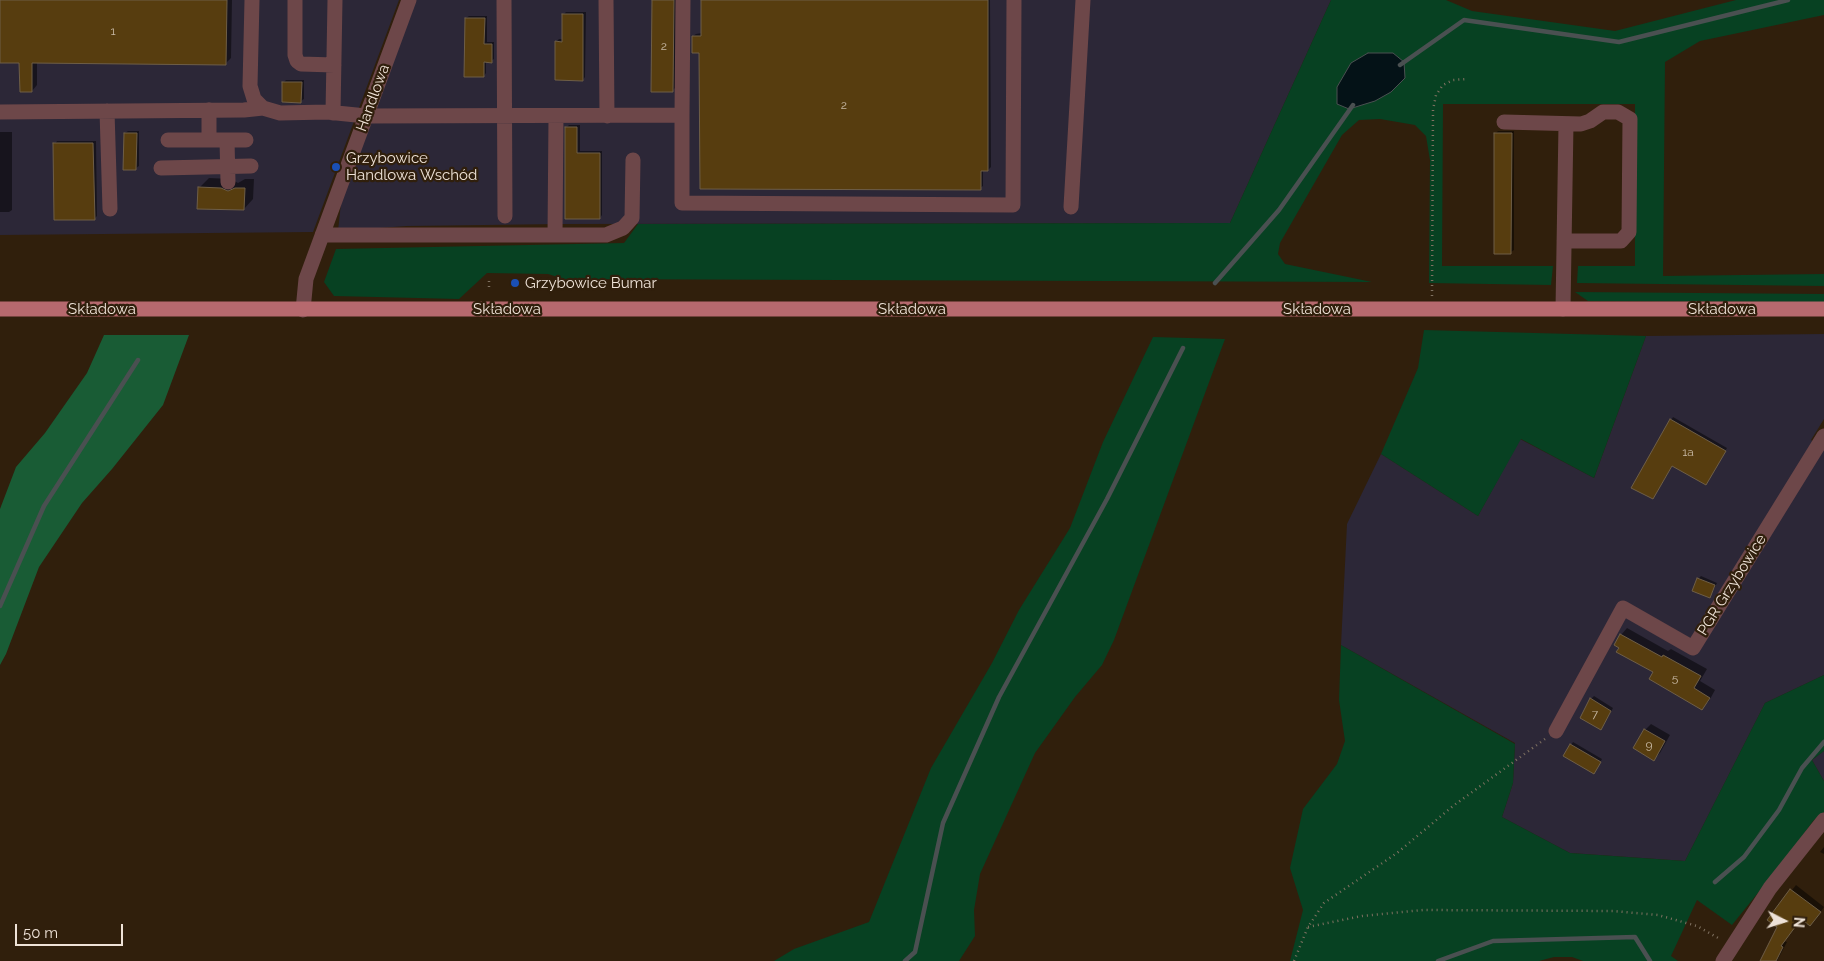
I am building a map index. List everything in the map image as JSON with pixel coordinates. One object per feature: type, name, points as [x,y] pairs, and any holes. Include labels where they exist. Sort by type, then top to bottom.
[{"type":"main road","name":"Składowa","points":[[0,309],[1824,309]]},
{"type":"street","points":[[252,0],[250,86],[254,99],[262,108]]},
{"type":"street","points":[[295,0],[295,55],[297,61],[301,64],[334,65]]},
{"type":"street","points":[[332,113],[335,0]]},
{"type":"street","name":"Handlowa","points":[[304,310],[306,279],[409,0]]},
{"type":"street","points":[[504,0],[505,216]]},
{"type":"street","points":[[606,0],[607,116]]},
{"type":"street","points":[[683,0],[682,203],[1013,204],[1014,0]]},
{"type":"street","points":[[1071,208],[1083,0]]},
{"type":"street","points":[[0,112],[262,108],[280,113],[332,113],[366,116],[682,115]]},
{"type":"street","points":[[209,110],[209,140]]},
{"type":"street","points":[[107,111],[110,209]]},
{"type":"street","points":[[1504,122],[1582,124],[1604,112],[1618,112],[1630,119],[1630,232],[1621,241],[1564,241]]},
{"type":"street","points":[[555,235],[556,116]]},
{"type":"street","points":[[1563,309],[1566,124]]},
{"type":"street","points":[[168,140],[246,140]]},
{"type":"street","points":[[226,140],[228,182]]},
{"type":"street","points":[[322,235],[606,234],[623,228],[632,218],[633,160]]},
{"type":"street","points":[[161,168],[251,166]]},
{"type":"street","name":"PGR Grzybowice","points":[[1556,731],[1623,608],[1693,648],[1824,436]]},
{"type":"street","points":[[1723,961],[1770,888],[1824,820]]},
{"type":"path","points":[[1432,309],[1433,110],[1436,95],[1443,86],[1453,80],[1467,79]]},
{"type":"path","points":[[489,278],[489,287]]},
{"type":"path","points":[[1294,961],[1308,927],[1324,903],[1397,853],[1453,806],[1520,755],[1556,731]]},
{"type":"path","points":[[1308,927],[1362,916],[1423,910],[1613,912],[1658,915],[1678,920],[1697,926],[1732,946]]},
{"type":"shaded area","points":[[0,0],[399,0],[313,232],[0,235]]},
{"type":"shaded area","points":[[415,0],[1331,0],[1230,223],[562,224],[407,226],[338,231],[341,203]]},
{"type":"shaded area","points":[[1368,53],[1393,53],[1404,62],[1405,78],[1391,92],[1375,101],[1349,109],[1337,104],[1337,87],[1351,63]]},
{"type":"shaded area","points":[[1824,334],[1824,419],[1811,440],[1824,448],[1824,675],[1765,703],[1685,861],[1570,853],[1502,817],[1513,783],[1515,743],[1341,645],[1347,524],[1381,454],[1478,516],[1520,439],[1594,478],[1646,336]]},
{"type":"shaded area","points":[[1824,751],[1824,781],[1812,760]]},
{"type":"green space","points":[[1331,0],[1446,0],[1472,11],[1615,31],[1736,0],[1824,0],[1824,15],[1700,41],[1665,62],[1663,276],[1824,274],[1824,286],[1577,283],[1578,266],[1635,266],[1635,104],[1443,104],[1442,266],[1553,266],[1551,285],[1429,283],[1430,160],[1426,136],[1415,125],[1380,119],[1359,120],[1342,135],[1280,243],[1278,254],[1285,264],[1372,282],[564,279],[548,274],[487,273],[459,299],[334,296],[324,282],[336,249],[624,243],[638,224],[1230,223]]},
{"type":"green space","points":[[1575,292],[1824,294],[1824,302],[1588,301]]},
{"type":"green space","points":[[1424,330],[1646,336],[1594,478],[1521,439],[1478,516],[1381,454],[1418,368]]},
{"type":"green space","points":[[104,335],[189,335],[163,405],[82,503],[39,567],[6,654],[0,665],[0,509],[16,467],[45,433],[87,373]]},
{"type":"green space","points":[[1153,337],[1225,339],[1114,640],[1102,665],[1075,697],[1035,753],[980,874],[974,910],[975,936],[959,961],[774,961],[794,949],[869,922],[931,768],[992,663],[1019,610],[1070,528],[1103,442]]},
{"type":"green space","points":[[1341,645],[1515,744],[1513,783],[1502,817],[1570,853],[1685,861],[1765,703],[1824,675],[1824,751],[1812,760],[1824,781],[1824,812],[1813,821],[1791,852],[1732,925],[1697,900],[1671,956],[1678,961],[1583,961],[1572,957],[1554,957],[1539,961],[1290,961],[1303,910],[1290,868],[1303,809],[1337,764],[1345,741],[1339,700]]},
{"type":"building","points":[[0,0],[227,0],[226,65],[32,63],[32,92],[20,92],[19,63],[0,63]]},
{"type":"building","points":[[652,0],[674,0],[673,92],[651,92]]},
{"type":"building","points":[[701,0],[988,0],[988,171],[981,171],[981,190],[700,189],[699,53],[692,53],[692,36],[701,36]]},
{"type":"building","points":[[562,14],[583,14],[583,81],[555,80],[555,41],[562,42]]},
{"type":"building","points":[[465,18],[485,18],[484,44],[492,44],[492,63],[484,62],[484,77],[464,77]]},
{"type":"building","points":[[282,82],[302,82],[301,103],[282,102]]},
{"type":"building","points":[[565,127],[577,127],[577,153],[600,153],[600,219],[565,219]]},
{"type":"building","points":[[124,133],[137,133],[136,170],[123,170]]},
{"type":"building","points":[[1494,133],[1512,133],[1511,254],[1494,254]]},
{"type":"building","points":[[53,143],[93,143],[95,220],[54,220]]},
{"type":"building","points":[[198,187],[221,188],[228,191],[235,188],[245,188],[244,210],[197,209]]},
{"type":"building","points":[[1670,419],[1726,451],[1706,485],[1672,466],[1653,499],[1631,488]]},
{"type":"building","points":[[1697,578],[1715,585],[1710,598],[1692,591]]},
{"type":"building","points":[[1620,634],[1701,676],[1694,688],[1710,698],[1702,710],[1649,679],[1653,672],[1616,652],[1619,648],[1614,645]]},
{"type":"building","points":[[1590,698],[1611,711],[1601,730],[1580,718]]},
{"type":"building","points":[[1644,729],[1665,741],[1654,761],[1633,748]]},
{"type":"building","points":[[1570,744],[1601,762],[1594,774],[1563,756]]},
{"type":"building","points":[[1790,889],[1821,912],[1810,926],[1801,919],[1781,946],[1783,947],[1776,961],[1760,961],[1777,927],[1767,920]]},
{"type":"waterway","points":[[1400,65],[1464,20],[1619,42],[1788,0]]},
{"type":"waterway","points":[[1215,283],[1279,210],[1353,105]]},
{"type":"waterway","points":[[905,961],[915,952],[943,823],[999,697],[1107,499],[1183,348]]},
{"type":"waterway","points":[[0,606],[44,506],[138,360]]},
{"type":"waterway","points":[[1715,882],[1744,857],[1779,810],[1802,768],[1824,742]]},
{"type":"waterway","points":[[1438,961],[1493,941],[1635,937],[1650,961]]},
{"type":"place","name":"Grzybowice Handlowa Wschód","points":[[336,167]]},
{"type":"place","name":"Grzybowice Bumar","points":[[515,283]]}]
